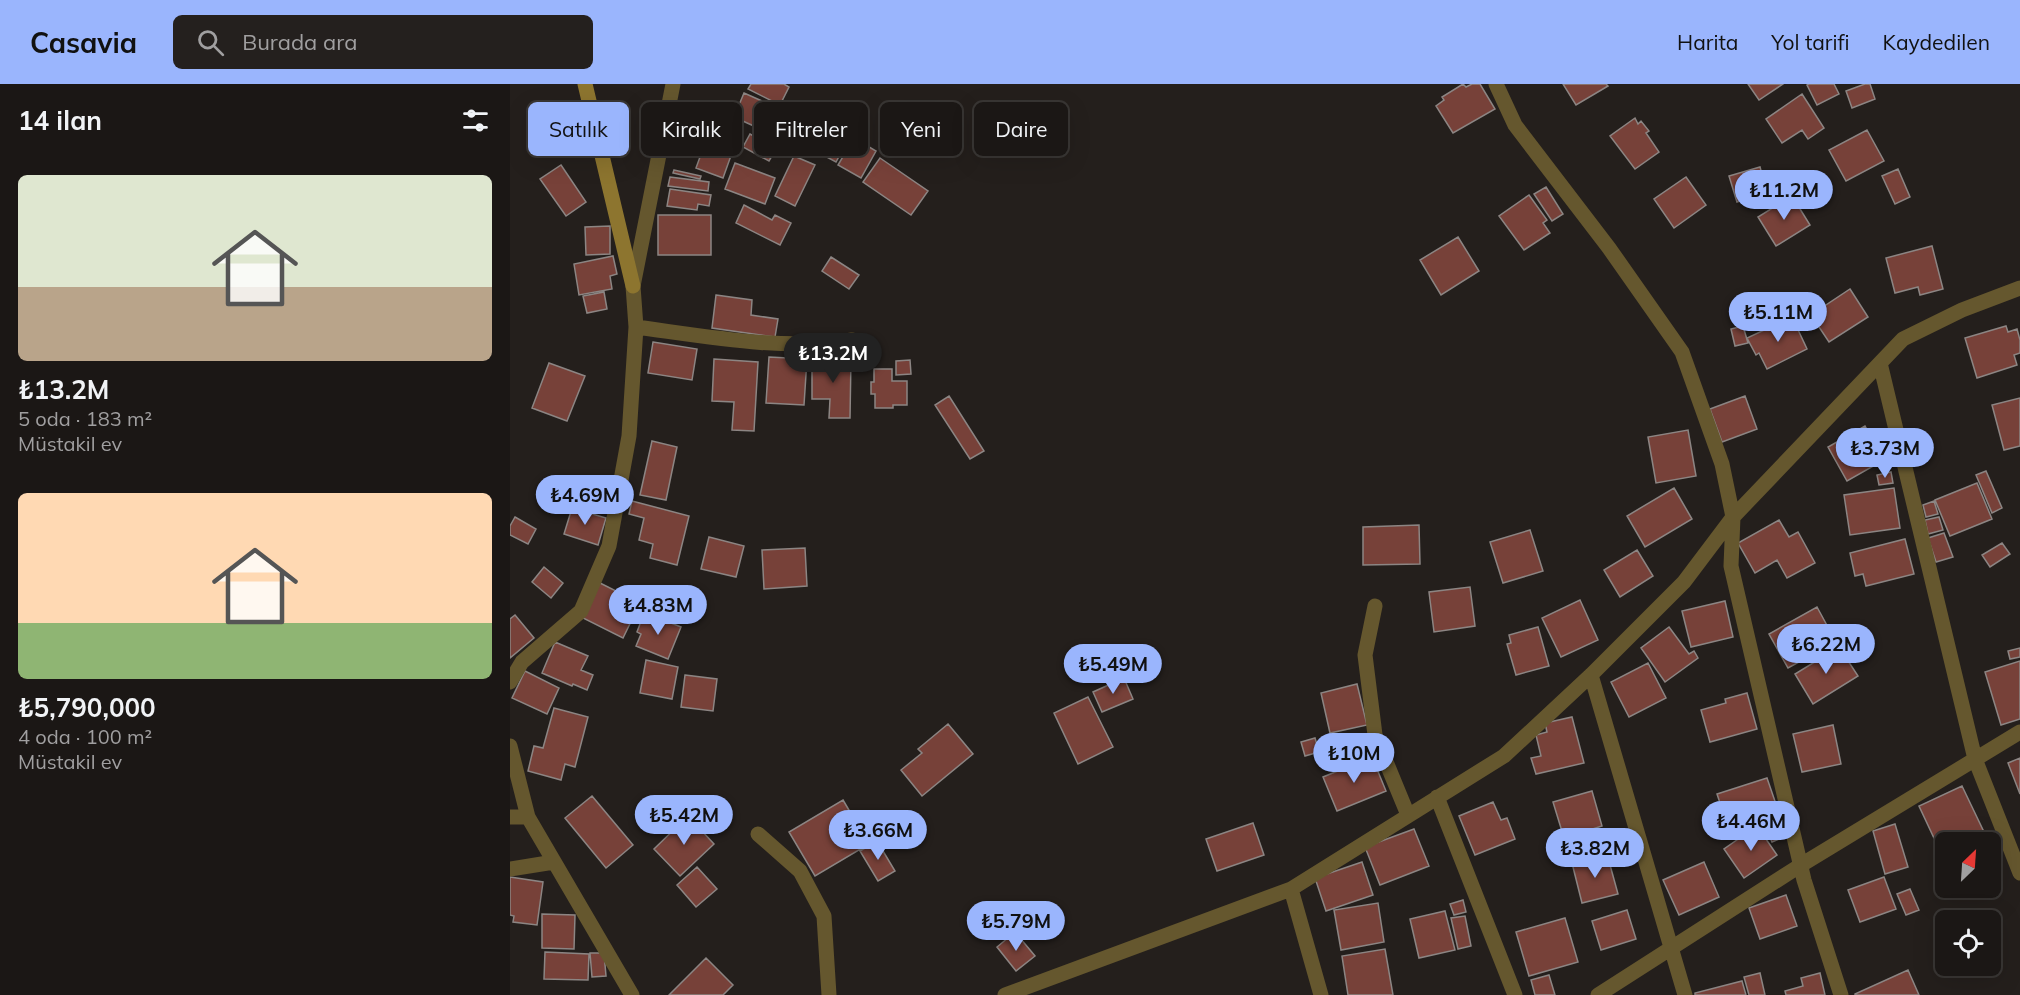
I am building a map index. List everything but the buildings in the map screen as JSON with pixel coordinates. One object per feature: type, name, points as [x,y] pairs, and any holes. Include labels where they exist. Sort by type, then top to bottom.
[{"type":"street","points":[[510,682],[522,662],[581,611],[609,546],[629,436],[636,327],[633,286],[585,84]]},
{"type":"street","points":[[633,286],[673,84]]},
{"type":"street","points":[[1496,84],[1515,125],[1609,248],[1682,352],[1722,464],[1733,517],[1731,566],[1801,865],[1840,995]]},
{"type":"street","points":[[1005,995],[1291,889],[1504,756],[1591,675],[1684,582],[1733,517],[1904,339],[1962,310],[2020,288]]},
{"type":"street","points":[[636,327],[764,343],[835,343],[852,340]]},
{"type":"street","points":[[1880,363],[1975,759],[2020,873]]},
{"type":"street","points":[[1375,606],[1365,655],[1375,735],[1408,815]]},
{"type":"street","points":[[1591,675],[1685,995]]},
{"type":"street","points":[[1598,995],[1801,865],[2020,732]]},
{"type":"street","points":[[510,746],[528,817],[632,995]]},
{"type":"street","points":[[1437,797],[1515,995]]},
{"type":"street","points":[[510,817],[528,817]]},
{"type":"street","points":[[758,834],[800,871],[824,916],[829,995]]},
{"type":"street","points":[[510,869],[554,862]]},
{"type":"street","points":[[1291,889],[1321,995]]}]
